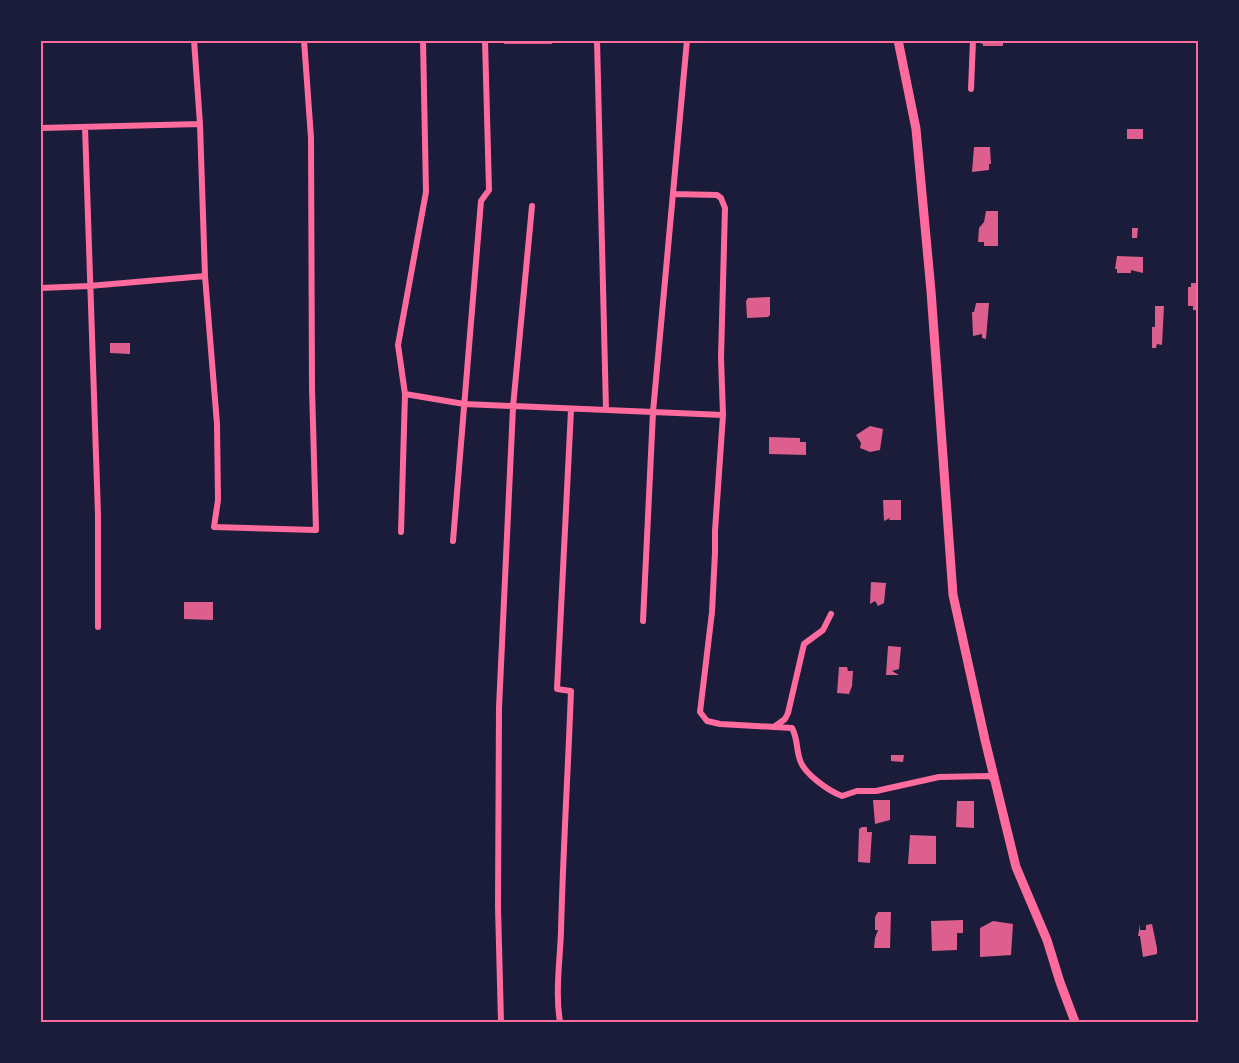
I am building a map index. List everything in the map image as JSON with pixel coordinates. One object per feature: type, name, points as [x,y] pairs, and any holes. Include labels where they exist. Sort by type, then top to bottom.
[{"type":"main road","points":[[898,40],[916,129],[931,291],[953,595],[984,741],[1016,867],[1047,940],[1075,1023]]},
{"type":"street","points":[[194,40],[200,124],[205,276],[217,424],[218,500],[214,527],[316,530],[312,388],[311,138],[304,40]]},
{"type":"street","points":[[401,532],[405,394],[398,345],[426,192],[423,40]]},
{"type":"street","points":[[453,541],[482,201],[489,190],[484,40]]},
{"type":"street","points":[[597,40],[606,410]]},
{"type":"street","points":[[643,621],[653,412],[687,40]]},
{"type":"street","points":[[971,89],[973,40]]},
{"type":"street","points":[[40,129],[200,124]]},
{"type":"street","points":[[85,128],[98,515],[98,627]]},
{"type":"street","points":[[673,194],[717,195],[721,198],[725,208],[721,358],[723,415],[714,531],[712,612],[700,712],[707,721],[720,724],[792,728],[798,743],[800,762],[806,771],[832,792],[842,796],[939,777],[989,776],[995,780]]},
{"type":"street","points":[[501,1023],[498,907],[499,708],[513,407],[532,206]]},
{"type":"street","points":[[40,288],[205,276]]},
{"type":"street","points":[[405,394],[464,404],[723,415]]},
{"type":"street","points":[[560,1023],[558,967],[571,691],[557,689],[571,410]]},
{"type":"street","points":[[773,727],[785,719],[788,712],[804,644],[823,630],[831,614]]},
{"type":"building","points":[[504,40],[552,40],[552,44],[504,44]]},
{"type":"building","points":[[982,40],[1003,40],[1003,46],[983,46],[980,43]]},
{"type":"building","points":[[1127,129],[1143,129],[1143,139],[1127,139]]},
{"type":"building","points":[[974,147],[990,147],[989,170],[972,172]]},
{"type":"building","points":[[986,211],[998,211],[998,246],[984,246],[984,242],[978,242],[979,228],[984,222]]},
{"type":"building","points":[[1132,228],[1138,228],[1137,238],[1132,238]]},
{"type":"building","points":[[1117,256],[1143,257],[1143,273],[1131,270],[1131,273],[1117,273],[1115,269]]},
{"type":"building","points":[[1191,283],[1198,283],[1198,310],[1193,310],[1193,306],[1188,306],[1188,287],[1191,287]]},
{"type":"building","points":[[770,297],[768,317],[747,318],[746,301],[748,298]]},
{"type":"building","points":[[976,303],[989,303],[986,339],[982,338],[982,334],[973,336],[972,312],[974,312]]},
{"type":"building","points":[[1155,306],[1164,306],[1162,345],[1157,344],[1156,348],[1152,348],[1152,327],[1155,327]]},
{"type":"building","points":[[110,343],[130,343],[130,354],[110,353]]},
{"type":"building","points":[[870,426],[883,429],[880,450],[870,452],[860,448],[861,443],[856,435]]},
{"type":"building","points":[[769,437],[800,438],[800,442],[806,442],[806,455],[769,454]]},
{"type":"building","points":[[883,500],[901,500],[901,520],[889,520],[890,518],[884,521]]},
{"type":"building","points":[[871,582],[886,583],[884,603],[878,606],[875,601],[870,604]]},
{"type":"building","points":[[184,602],[213,602],[213,620],[184,619]]},
{"type":"building","points":[[888,646],[901,647],[899,669],[892,671],[899,675],[886,675]]},
{"type":"building","points":[[839,667],[847,667],[848,671],[853,671],[849,694],[837,693]]},
{"type":"building","points":[[891,755],[904,755],[903,762],[891,761]]},
{"type":"building","points":[[873,800],[890,800],[890,820],[875,824]]},
{"type":"building","points":[[957,801],[974,801],[974,828],[956,827]]},
{"type":"building","points":[[867,827],[867,832],[872,832],[870,863],[858,862],[859,829]]},
{"type":"building","points":[[910,835],[936,836],[936,864],[908,864]]},
{"type":"building","points":[[878,912],[891,912],[890,948],[874,948],[878,930],[875,930],[875,917]]},
{"type":"building","points":[[963,920],[963,933],[957,933],[957,950],[932,951],[931,921]]},
{"type":"building","points":[[993,921],[1013,924],[1011,955],[980,957],[980,928]]},
{"type":"building","points":[[1140,924],[1140,930],[1146,930],[1146,925],[1152,924],[1157,954],[1143,957],[1140,936],[1138,936]]}]
